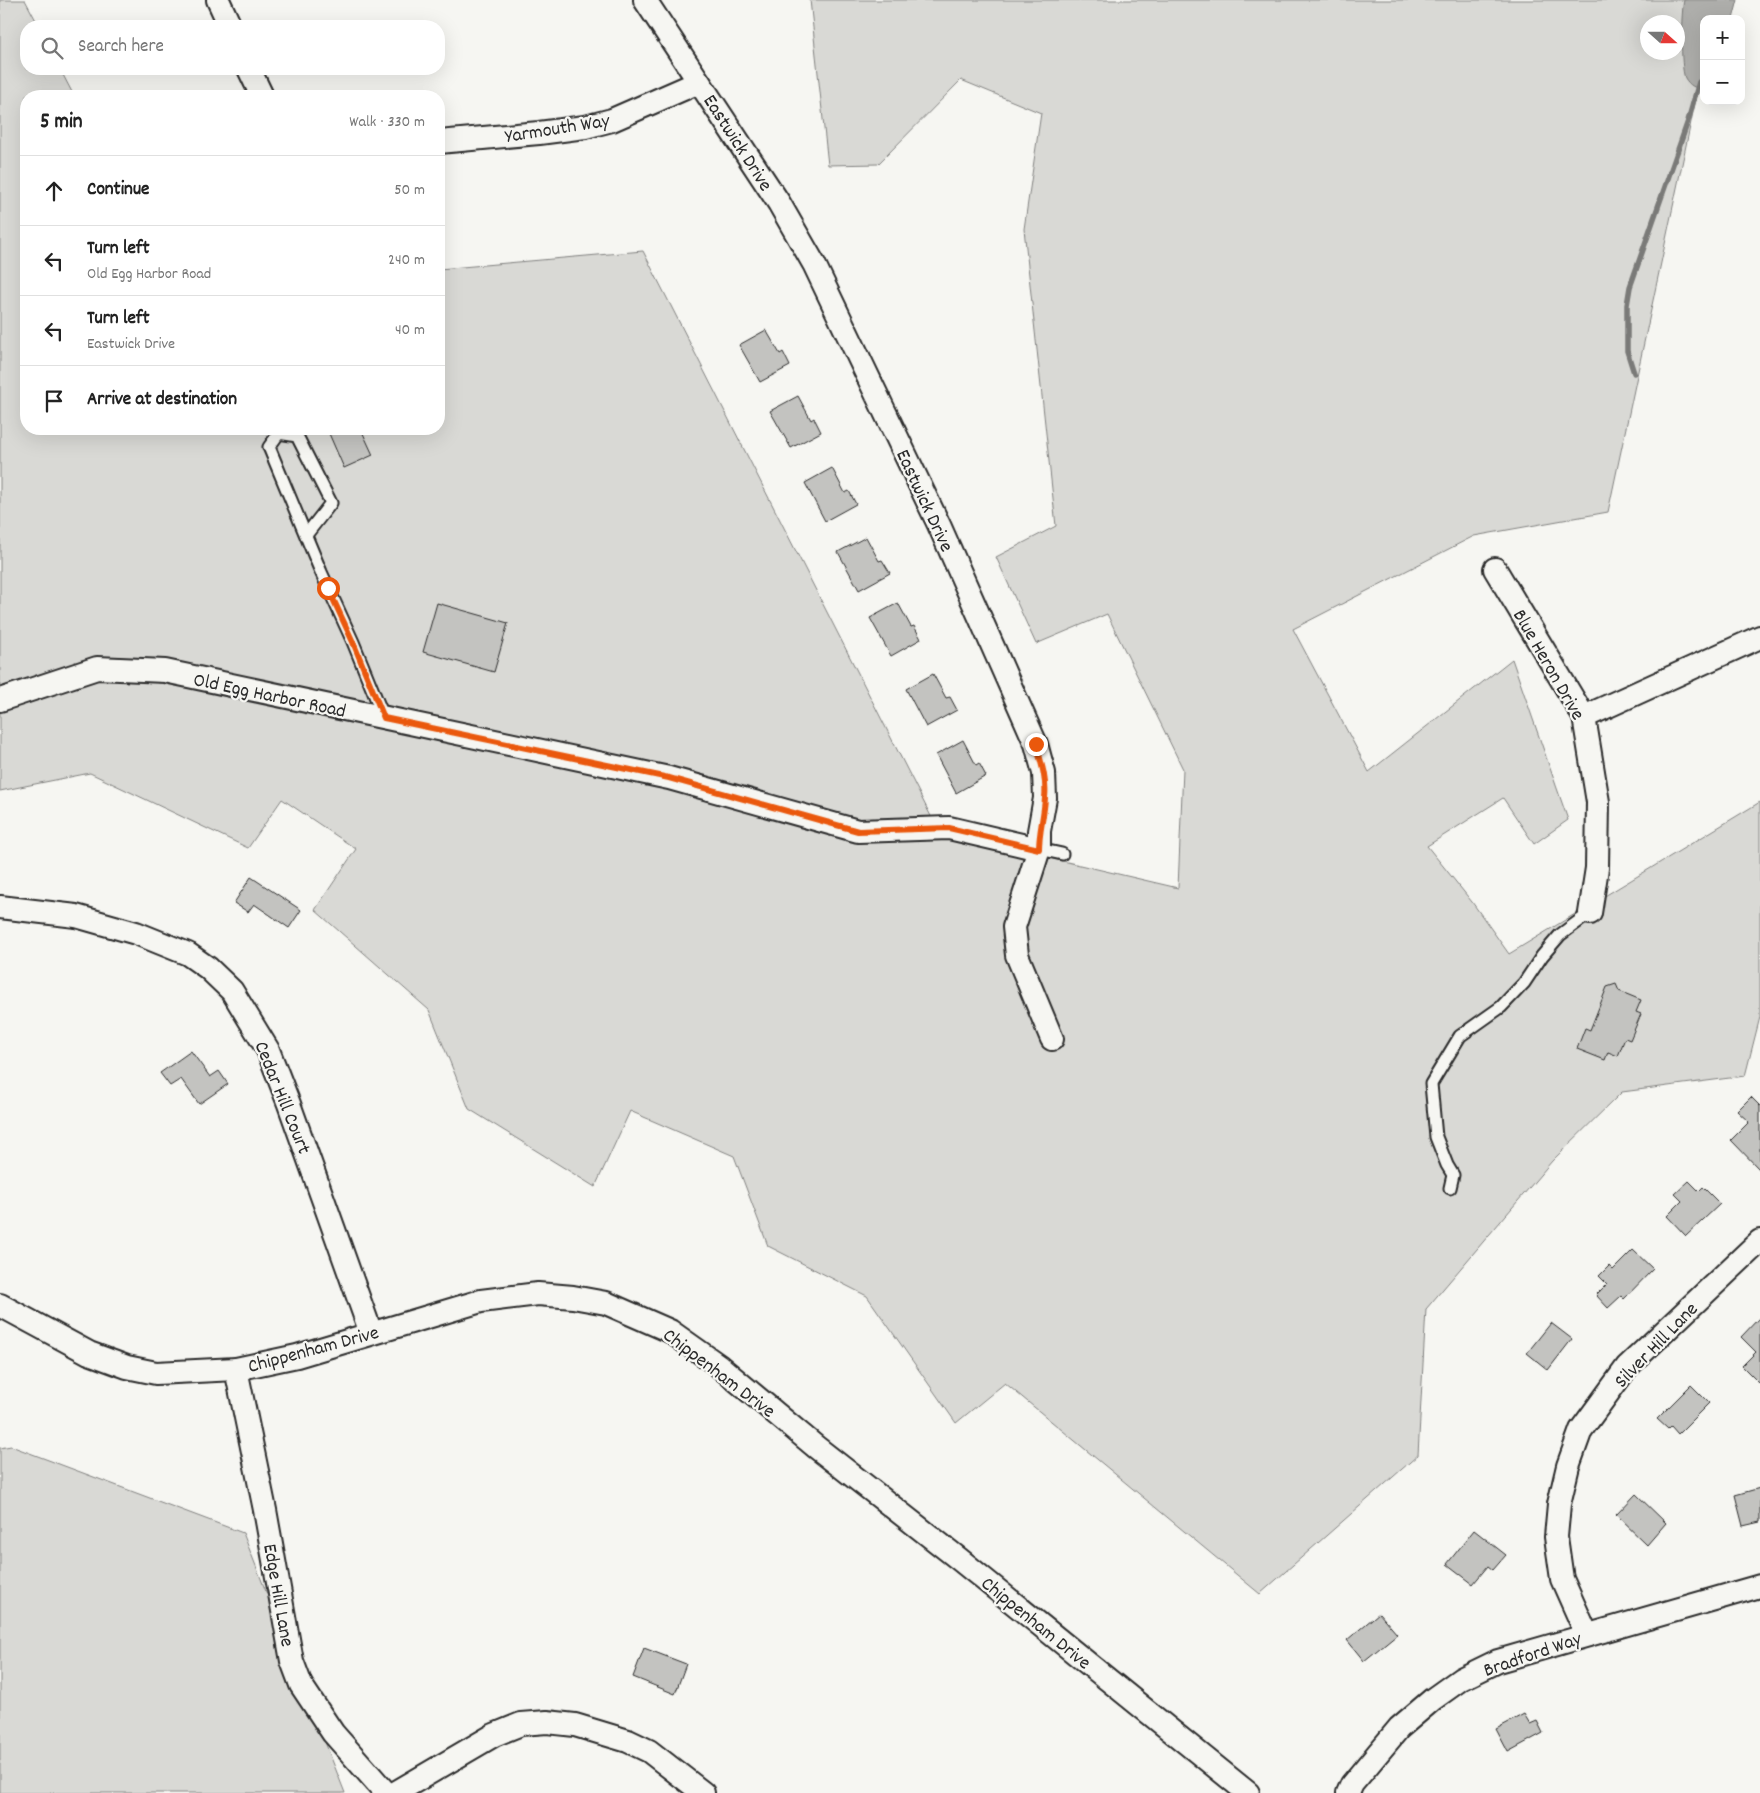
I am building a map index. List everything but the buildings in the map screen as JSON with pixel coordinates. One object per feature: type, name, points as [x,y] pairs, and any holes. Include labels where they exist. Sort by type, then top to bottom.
[{"type":"street","points":[[218,0],[227,20]]},
{"type":"street","name":"Eastwick Drive","points":[[645,0],[779,203],[814,264],[939,525],[1036,744],[1044,773],[1045,798],[1039,849],[1014,927],[1017,955],[1052,1039]]},
{"type":"street","points":[[252,75],[259,90]]},
{"type":"street","name":"Yarmouth Way","points":[[445,141],[539,133],[612,120],[699,82]]},
{"type":"street","name":"Blue Heron Drive","points":[[1495,569],[1584,717],[1598,802],[1597,868],[1590,913]]},
{"type":"street","points":[[1584,717],[1760,637]]},
{"type":"street","name":"Old Egg Harbor Road","points":[[0,700],[97,668],[164,671],[669,778],[858,831],[949,828],[1039,849]]},
{"type":"street","name":"Cedar Hill Court","points":[[0,907],[76,916],[136,932],[188,954],[208,968],[232,991],[268,1050],[371,1333]]},
{"type":"street","name":"Silver Hill Lane","points":[[1587,1635],[1562,1579],[1556,1537],[1559,1504],[1565,1476],[1582,1430],[1627,1367],[1760,1241]]},
{"type":"street","name":"Chippenham Drive","points":[[0,1305],[89,1353],[126,1367],[156,1373],[236,1369],[297,1356],[481,1301],[538,1294],[573,1297],[606,1303],[670,1332],[718,1365],[816,1447],[960,1559],[1248,1793]]},
{"type":"street","name":"Edge Hill Lane","points":[[236,1369],[265,1510],[292,1661],[301,1685],[333,1734],[386,1793]]},
{"type":"street","name":"Bradford Way","points":[[1348,1793],[1352,1784],[1399,1728],[1461,1679],[1498,1661],[1760,1586]]},
{"type":"street","points":[[395,1793],[494,1735],[521,1724],[547,1722],[575,1725],[628,1741],[649,1751],[703,1793]]},
{"type":"lane","points":[[278,435],[269,447],[384,718]]},
{"type":"lane","points":[[291,435],[297,436],[331,503],[306,535]]},
{"type":"lane","points":[[1039,849],[1062,854]]},
{"type":"lane","points":[[1450,1188],[1453,1175],[1436,1138],[1431,1084],[1460,1036],[1501,1007],[1524,984],[1542,956],[1560,935],[1590,913]]},
{"type":"shaded area","points":[[0,0],[25,0],[36,20],[20,20],[20,75],[63,75],[71,90],[20,90],[20,435],[445,435],[445,268],[643,251],[939,832],[1178,888],[1183,769],[1107,614],[1036,644],[996,557],[1056,526],[1024,229],[1041,113],[961,80],[878,164],[828,165],[810,0],[1687,0],[1698,89],[1608,512],[1474,536],[1293,629],[1369,772],[1512,659],[1568,820],[1534,844],[1503,798],[1427,846],[1472,902],[1509,954],[1760,802],[1760,1017],[1745,1076],[1622,1092],[1552,1161],[1426,1309],[1418,1455],[1260,1594],[1005,1383],[956,1423],[867,1296],[768,1246],[734,1156],[630,1111],[595,1187],[469,1109],[429,1010],[315,910],[356,849],[282,799],[248,848],[90,773],[0,791]]},
{"type":"shaded area","points":[[1684,0],[1738,0],[1734,15],[1700,15],[1700,88],[1690,85],[1683,72],[1682,60],[1685,60],[1685,15],[1682,15]]},
{"type":"shaded area","points":[[11,1446],[243,1533],[345,1793],[0,1793],[0,1448]]},
{"type":"waterway","points":[[1634,373],[1627,351],[1627,305],[1630,287],[1688,121],[1699,82]]},
{"type":"route","points":[[328,588],[353,642],[384,718],[669,778],[858,831],[949,828],[1039,849],[1045,798],[1044,773],[1036,744]]}]
